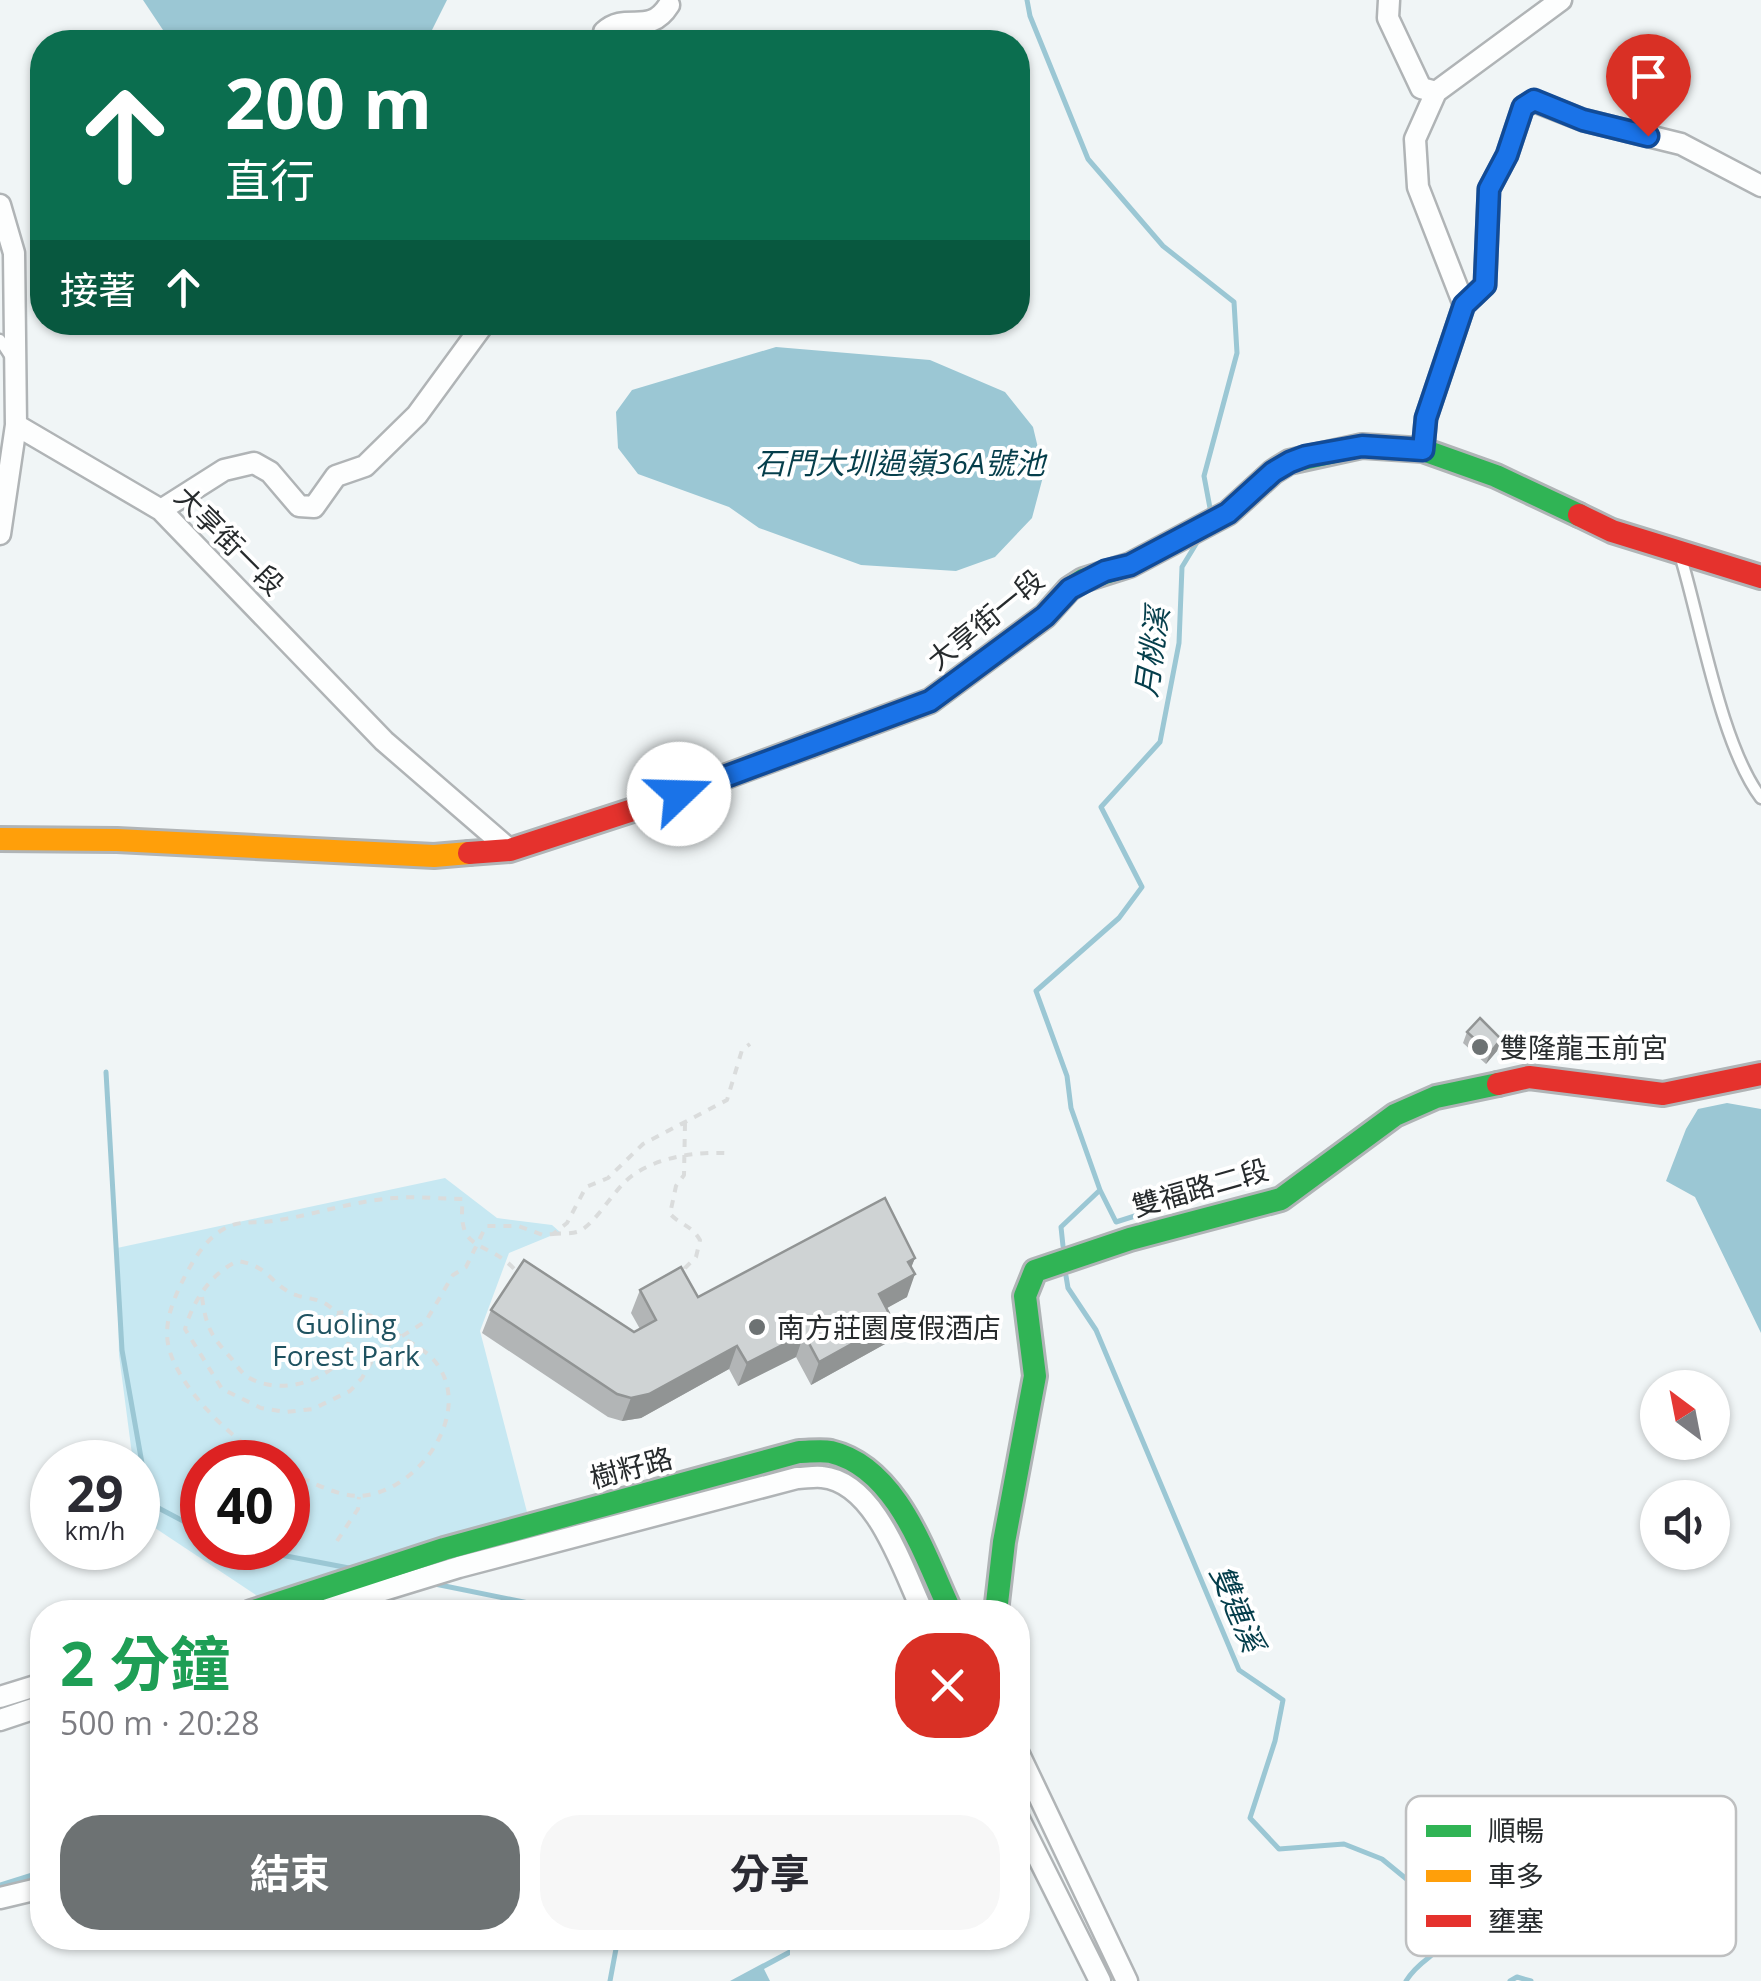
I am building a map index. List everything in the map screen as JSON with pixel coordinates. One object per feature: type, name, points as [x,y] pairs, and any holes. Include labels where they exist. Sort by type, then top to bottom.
[{"type":"street","points":[[1390,0],[1388,18],[1421,88],[1436,92]]},
{"type":"street","points":[[1464,305],[1418,187],[1415,138],[1436,92],[1561,0]]},
{"type":"street","points":[[606,30],[610,26],[650,23],[661,18],[669,6]]},
{"type":"street","points":[[1761,186],[1681,144],[1583,120],[1534,100],[1523,107],[1507,155],[1489,189],[1485,285],[1464,305],[1426,418],[1423,450],[1496,476],[1612,531],[1761,577]]},
{"type":"street","points":[[0,205],[14,252],[16,425],[0,534]]},
{"type":"street","points":[[160,510],[224,470],[254,464],[270,472],[298,506],[314,508],[336,476],[364,466],[417,416],[476,335]]},
{"type":"street","name":"大享街一段","points":[[16,425],[160,510],[384,741],[510,850]]},
{"type":"street","name":"大享街一段","points":[[0,839],[116,840],[434,856],[510,850],[646,806],[930,701],[1045,616],[1083,580],[1130,565],[1228,513],[1273,472],[1306,456],[1362,446],[1423,450]]},
{"type":"street","name":"雙福路二段","points":[[997,1600],[1004,1542],[1035,1376],[1024,1296],[1035,1271],[1130,1239],[1281,1199],[1395,1116],[1436,1097],[1529,1077],[1662,1094],[1761,1074]]},
{"type":"street","name":"樹籽路","points":[[288,1600],[460,1544],[800,1452],[830,1452],[860,1464],[876,1477],[916,1539],[945,1600]]},
{"type":"street","name":"樹籽路","points":[[351,1600],[458,1567],[798,1478],[824,1476],[848,1486],[865,1499],[918,1600]]},
{"type":"street","points":[[0,1697],[30,1688]]},
{"type":"street","points":[[0,1720],[30,1710]]},
{"type":"street","points":[[1030,1777],[1127,1981]]},
{"type":"street","points":[[1030,1842],[1100,1981]]},
{"type":"street","points":[[0,1898],[30,1891]]},
{"type":"lane","points":[[0,340],[13,361]]},
{"type":"lane","points":[[1680,552],[1722,709],[1750,784],[1761,798]]},
{"type":"path","points":[[553,1234],[567,1223],[586,1187],[608,1178],[643,1144],[727,1100],[742,1050],[750,1044]]},
{"type":"path","points":[[686,1120],[684,1175],[676,1186],[670,1214],[678,1222],[692,1226],[700,1240],[696,1257],[686,1268],[686,1289]]},
{"type":"path","points":[[202,1297],[210,1334],[246,1376],[293,1386],[312,1382],[336,1368],[348,1345],[348,1327],[337,1313],[321,1301],[294,1295],[257,1264],[238,1261],[211,1279],[185,1328],[222,1389],[261,1408],[286,1412],[312,1409],[338,1399],[362,1378],[376,1352],[426,1321],[453,1275],[466,1267],[486,1226],[518,1226],[543,1235],[577,1232],[634,1174],[685,1156],[724,1153]]},
{"type":"path","points":[[240,1440],[180,1376],[168,1345],[168,1322],[176,1295],[199,1252],[220,1231],[246,1220],[269,1222],[396,1197],[463,1199],[461,1226],[477,1246],[494,1251],[514,1267],[524,1282]]},
{"type":"path","points":[[310,1480],[360,1496],[407,1477],[436,1444],[449,1408],[441,1370],[431,1356],[371,1313],[337,1313]]},
{"type":"path","points":[[337,1541],[358,1508],[360,1496]]},
{"type":"green space","name":"Guoling Forest Park","points":[[445,1178],[497,1218],[552,1225],[560,1232],[509,1253],[480,1331],[527,1512],[259,1597],[218,1570],[310,1570],[310,1440],[180,1440],[180,1545],[160,1531],[160,1440],[130,1440],[119,1355],[117,1248]]},
{"type":"water","points":[[143,0],[447,0],[432,30],[163,30]]},
{"type":"water","name":"石門大圳過嶺36A號池","points":[[776,347],[930,360],[1005,392],[1033,427],[1044,473],[1032,518],[995,557],[956,571],[861,565],[759,528],[729,507],[638,474],[618,448],[616,412],[632,390]]},
{"type":"water","points":[[1727,1103],[1761,1109],[1761,1333],[1695,1197],[1666,1181],[1698,1109]]},
{"type":"water","points":[[790,1950],[790,1955],[764,1969],[770,1981],[730,1981]]},
{"type":"building","points":[[1480,1018],[1501,1039],[1490,1053],[1467,1032]]},
{"type":"building","name":"南方莊園度假酒店","points":[[885,1198],[915,1258],[908,1262],[915,1274],[879,1294],[893,1321],[819,1362],[804,1334],[747,1363],[737,1346],[649,1394],[631,1398],[617,1394],[491,1310],[524,1260],[634,1332],[656,1320],[640,1290],[681,1267],[698,1297]]},
{"type":"waterway","name":"月桃溪","points":[[1027,0],[1088,159],[1163,246],[1234,302],[1237,353],[1204,476],[1210,508]]},
{"type":"waterway","name":"月桃溪","points":[[1196,544],[1182,567],[1179,643],[1160,742],[1101,807],[1142,887],[1119,918],[1036,991],[1067,1076],[1071,1108],[1100,1190],[1116,1222],[1260,1176]]},
{"type":"waterway","points":[[106,1072],[122,1350],[149,1503],[180,1519]]},
{"type":"waterway","name":"雙連溪","points":[[1063,1246],[1061,1227],[1100,1190]]},
{"type":"waterway","name":"雙連溪","points":[[1066,1276],[1068,1288],[1096,1330],[1239,1670],[1283,1700],[1275,1741],[1250,1818],[1279,1849],[1344,1844],[1382,1859],[1406,1879]]},
{"type":"waterway","points":[[310,1561],[349,1568]]},
{"type":"waterway","points":[[430,1583],[514,1600]]},
{"type":"waterway","points":[[0,1885],[30,1876]]},
{"type":"waterway","points":[[610,1981],[616,1950]]},
{"type":"waterway","name":"雙連溪","points":[[1406,1981],[1430,1956]]},
{"type":"waterway","name":"雙連溪","points":[[1510,1981],[1517,1977],[1531,1981]]},
{"type":"traffic: fast","points":[[811,745],[930,701],[1045,616],[1069,589],[1083,580],[1130,565],[1228,513],[1289,462],[1362,446],[1423,450],[1496,476],[1579,515]]},
{"type":"traffic: fast","points":[[997,1600],[1004,1542],[1035,1376],[1025,1296],[1035,1271],[1130,1239],[1281,1199],[1395,1115],[1436,1097],[1498,1084]]},
{"type":"traffic: fast","points":[[288,1600],[444,1549],[799,1452],[819,1451],[854,1461],[892,1495],[919,1541],[946,1600]]},
{"type":"traffic: slow","points":[[0,839],[117,840],[434,856],[469,853]]},
{"type":"traffic: jam","points":[[1579,515],[1612,531],[1761,577]]},
{"type":"traffic: jam","points":[[469,853],[510,850],[811,745]]},
{"type":"traffic: jam","points":[[1498,1084],[1529,1077],[1663,1094],[1761,1074]]},
{"type":"place","name":"雙隆龍玉前宮","points":[[1480,1047]]},
{"type":"place","name":"南方莊園度假酒店","points":[[757,1327]]},
{"type":"route","points":[[679,794],[930,701],[1045,616],[1083,580],[1130,565],[1228,513],[1273,472],[1290,462],[1362,446],[1423,450],[1426,418],[1464,305],[1485,285],[1489,189],[1507,155],[1523,107],[1534,100],[1583,120],[1648,136]]}]
